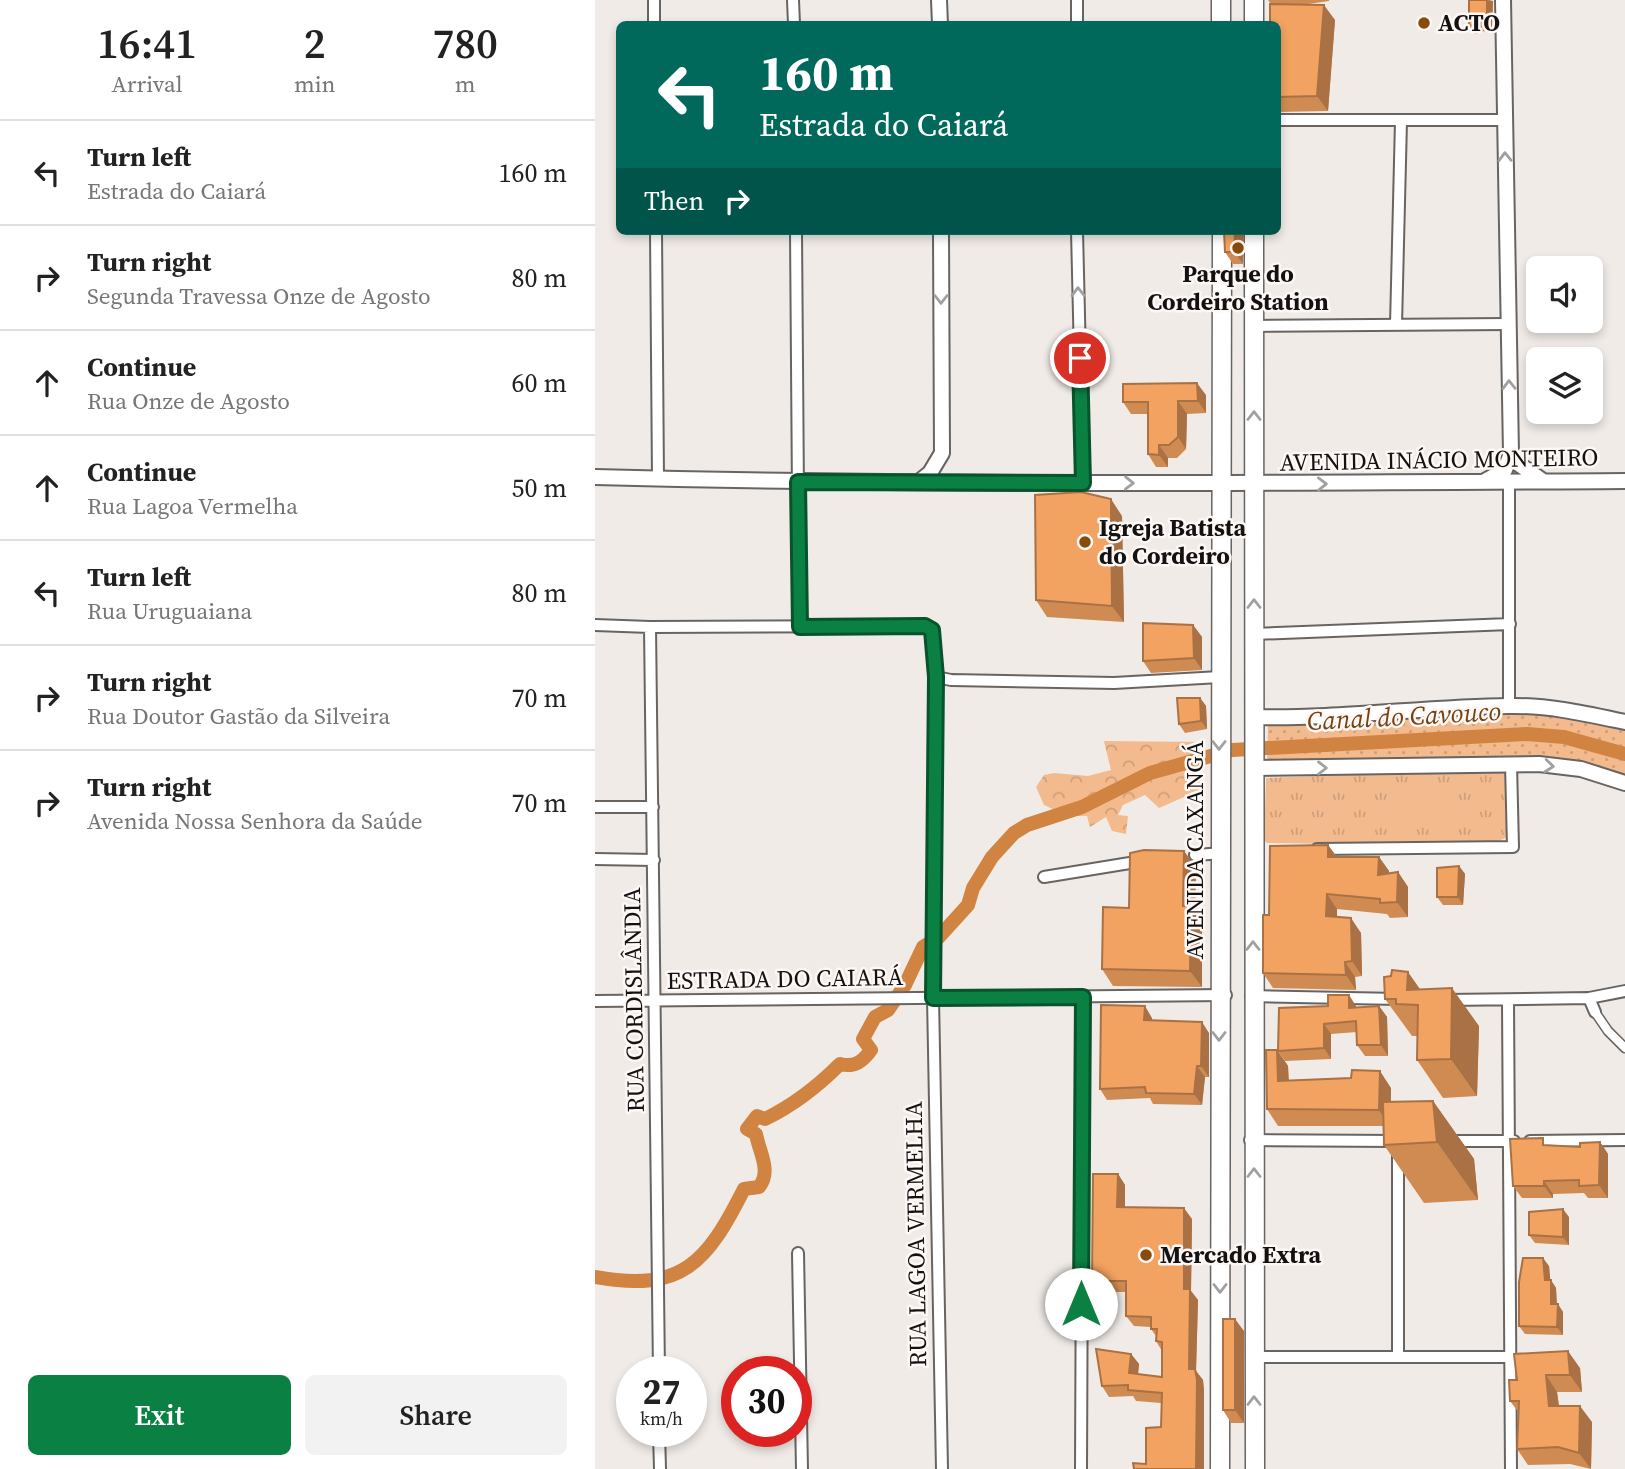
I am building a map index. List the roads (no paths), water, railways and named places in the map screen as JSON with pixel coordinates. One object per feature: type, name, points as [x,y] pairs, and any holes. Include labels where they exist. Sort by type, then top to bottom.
[{"type":"main road","points":[[1221,0],[1221,21]]},
{"type":"main road","points":[[1254,0],[1254,21]]},
{"type":"main road","name":"AVENIDA CAXANGÁ","points":[[1220,1469],[1223,995],[1223,853],[1219,772],[1221,235]]},
{"type":"main road","points":[[1254,235],[1254,765],[1257,851],[1251,996],[1251,1140],[1255,1469]]},
{"type":"street","points":[[654,0],[654,21]]},
{"type":"street","points":[[793,0],[794,21]]},
{"type":"street","points":[[939,0],[940,21]]},
{"type":"street","points":[[1077,0],[1077,21]]},
{"type":"street","points":[[1484,482],[1505,470],[1511,453],[1503,0]]},
{"type":"street","points":[[1281,120],[1505,120]]},
{"type":"street","points":[[1396,325],[1401,121]]},
{"type":"street","points":[[656,235],[657,478]]},
{"type":"street","points":[[796,235],[800,627]]},
{"type":"street","points":[[920,481],[940,461],[942,453],[941,235]]},
{"type":"street","points":[[1077,235],[1083,483]]},
{"type":"street","points":[[1254,326],[1508,324]]},
{"type":"street","points":[[942,453],[950,469],[962,481]]},
{"type":"street","points":[[1511,453],[1517,463],[1543,481]]},
{"type":"street","name":"AVENIDA INÁCIO MONTEIRO","points":[[595,477],[798,482],[962,481],[1222,485],[1625,481]]},
{"type":"street","points":[[1509,482],[1509,706]]},
{"type":"street","points":[[1254,634],[1510,624]]},
{"type":"street","points":[[595,625],[650,628],[929,627],[936,677],[951,680],[1078,683],[1220,677]]},
{"type":"street","name":"RUA CORDISLÂNDIA","points":[[650,628],[659,1356]]},
{"type":"street","name":"RUA LAGOA VERMELHA","points":[[936,677],[933,998],[942,1469]]},
{"type":"street","points":[[1254,719],[1509,706],[1549,708],[1625,722]]},
{"type":"street","points":[[1254,765],[1511,764],[1581,769],[1625,783]]},
{"type":"street","points":[[1310,849],[1513,846],[1511,764]]},
{"type":"street","points":[[595,807],[653,807]]},
{"type":"street","points":[[1195,855],[1223,853]]},
{"type":"street","points":[[595,859],[654,860]]},
{"type":"street","points":[[1044,877],[1151,860]]},
{"type":"street","points":[[1438,1000],[1589,998],[1625,991]]},
{"type":"street","name":"ESTRADA DO CAIARÁ","points":[[595,1001],[1223,995]]},
{"type":"street","points":[[1251,996],[1410,1000]]},
{"type":"street","points":[[1080,1469],[1083,997]]},
{"type":"street","points":[[1589,998],[1608,1031],[1625,1048]]},
{"type":"street","points":[[1508,1001],[1511,1469]]},
{"type":"street","points":[[1251,1140],[1412,1141]]},
{"type":"street","points":[[1439,1141],[1625,1140]]},
{"type":"street","points":[[1398,1141],[1398,1357]]},
{"type":"street","points":[[798,1253],[802,1469]]},
{"type":"street","points":[[1254,1357],[1509,1356]]},
{"type":"street","points":[[659,1447],[660,1469]]},
{"type":"waterway","name":"Canal do Cavouco","points":[[595,1277],[625,1281],[650,1280],[671,1275],[689,1266],[704,1253],[731,1214],[744,1189],[759,1187],[763,1181],[765,1168],[756,1134],[747,1129],[757,1116],[765,1119],[795,1102],[840,1064],[858,1063],[865,1057],[871,1050],[863,1039],[875,1017],[888,1010],[905,985],[923,947],[939,937],[968,905],[973,888],[992,857],[1014,833],[1027,825],[1082,807],[1150,773],[1232,750],[1527,734],[1564,737],[1625,754]]},
{"type":"place","name":"ACTO","points":[[1424,23]]},
{"type":"place","name":"Parque do Cordeiro Station","points":[[1238,248]]},
{"type":"place","name":"Igreja Batista do Cordeiro","points":[[1085,542]]},
{"type":"place","name":"Mercado Extra","points":[[1146,1255]]}]
